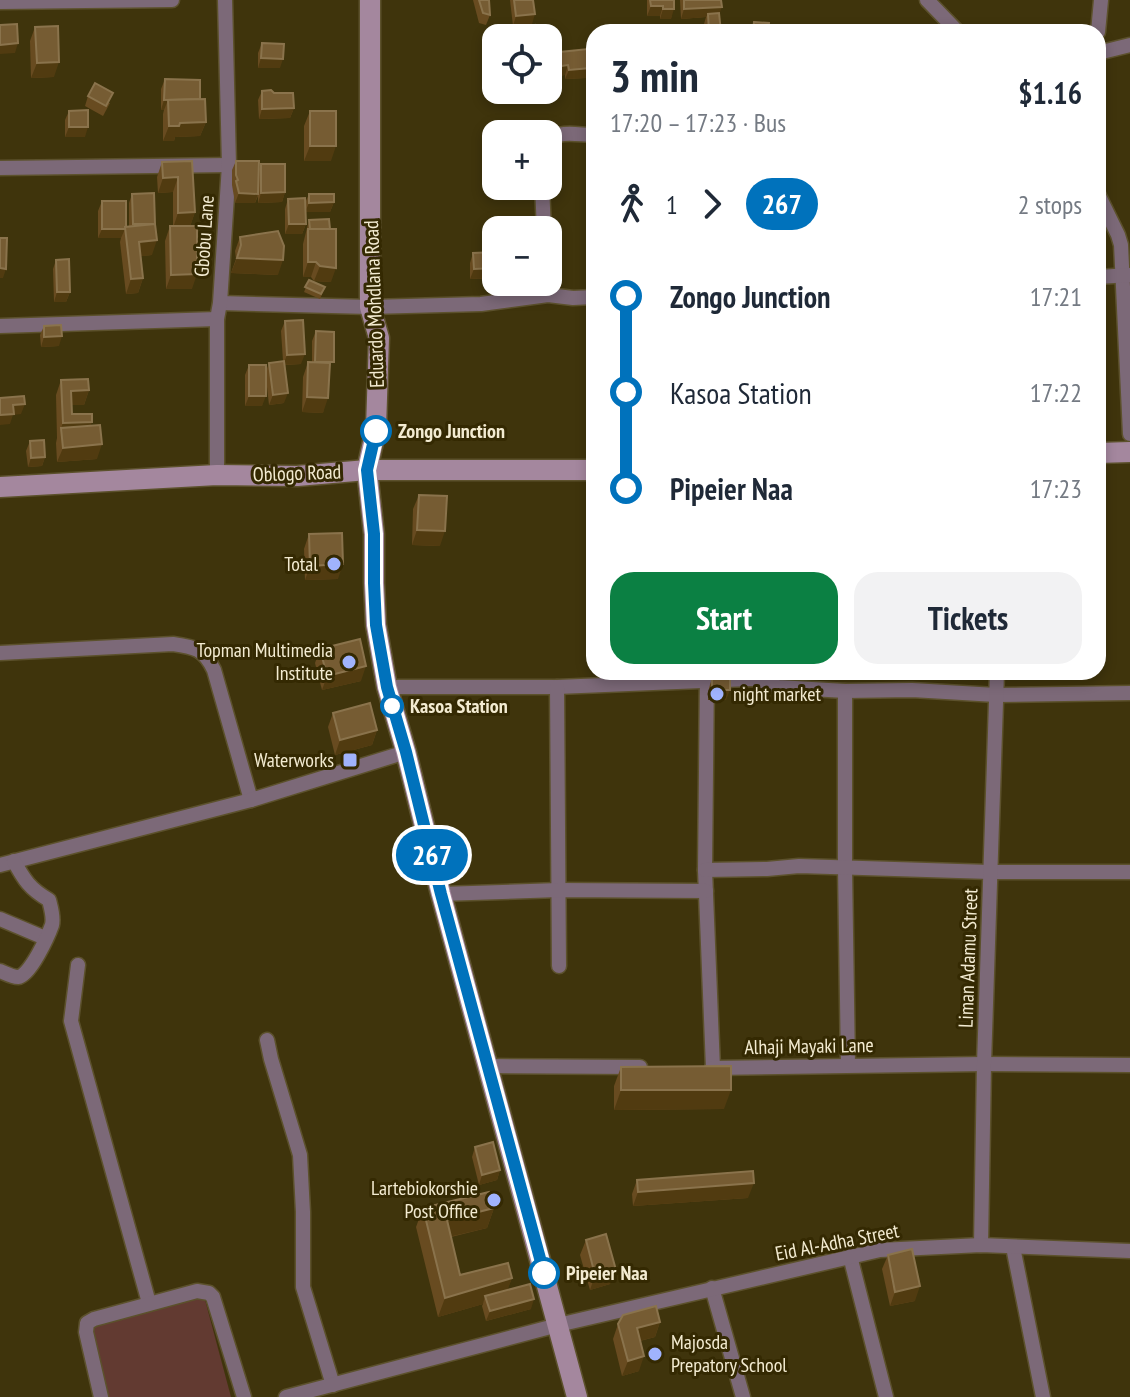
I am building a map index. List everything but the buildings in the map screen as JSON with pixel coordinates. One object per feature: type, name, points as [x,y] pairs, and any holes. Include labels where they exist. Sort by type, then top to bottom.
[{"type":"main road","name":"Eduardo Mohdlana Road","points":[[370,0],[370,307],[379,338],[376,428],[367,470],[374,534],[376,625],[387,687],[577,1397]]},
{"type":"main road","points":[[1106,453],[1130,452]]},
{"type":"main road","name":"Oblogo Road","points":[[0,487],[217,475],[297,476],[367,470],[586,470]]},
{"type":"street","points":[[0,2],[172,0]]},
{"type":"street","name":"Gbobu Lane","points":[[217,475],[217,319],[229,165],[225,0]]},
{"type":"street","points":[[927,0],[950,24]]},
{"type":"street","points":[[1099,24],[1101,0]]},
{"type":"street","points":[[1106,51],[1130,45]]},
{"type":"street","points":[[562,133],[586,135]]},
{"type":"street","points":[[0,168],[229,165]]},
{"type":"street","points":[[1106,210],[1118,235],[1127,275],[1130,434]]},
{"type":"street","points":[[1106,276],[1127,275]]},
{"type":"street","points":[[562,294],[573,298],[586,297]]},
{"type":"street","points":[[220,303],[370,307],[481,304],[514,296]]},
{"type":"street","points":[[0,326],[217,319]]},
{"type":"street","points":[[0,653],[173,644],[199,650],[208,657],[214,670],[251,800]]},
{"type":"street","points":[[387,687],[557,687],[662,680]]},
{"type":"street","points":[[441,894],[559,890],[706,891],[707,680]]},
{"type":"street","points":[[760,680],[778,687],[845,691],[912,690],[996,695],[1130,693]]},
{"type":"street","name":"Liman Adamu Street","points":[[981,1245],[997,680]]},
{"type":"street","points":[[557,687],[559,966]]},
{"type":"street","points":[[845,691],[848,1065]]},
{"type":"street","points":[[7,863],[251,800],[406,752]]},
{"type":"street","points":[[0,971],[22,976],[32,966],[53,923],[49,900],[33,891],[7,863]]},
{"type":"street","points":[[705,870],[799,866],[990,872],[1130,872]]},
{"type":"street","name":"Alhaji Mayaki Lane","points":[[706,891],[706,1068],[1130,1065]]},
{"type":"street","points":[[0,919],[45,938]]},
{"type":"street","points":[[78,965],[71,1021],[149,1303]]},
{"type":"street","points":[[267,1040],[300,1155],[303,1287],[333,1385]]},
{"type":"street","points":[[488,1066],[653,1068]]},
{"type":"street","name":"Eid Al-Adha Street","points":[[286,1397],[558,1325],[880,1250],[981,1245],[1130,1251]]},
{"type":"street","points":[[1013,1247],[1043,1397]]},
{"type":"street","points":[[850,1256],[886,1397]]},
{"type":"street","points":[[712,1288],[743,1397]]},
{"type":"street","points":[[101,1397],[86,1332],[87,1323],[197,1291],[213,1297],[244,1397]]},
{"type":"shaded area","points":[[204,1296],[231,1397],[107,1397],[88,1328]]},
{"type":"bus line","name":"267","points":[[376,431],[367,470],[374,534],[376,625],[387,687],[544,1273]]},
{"type":"place","name":"Zongo Junction","points":[[376,431]]},
{"type":"place","name":"Total","points":[[334,564]]},
{"type":"place","name":"Topman Multimedia Institute","points":[[349,662]]},
{"type":"place","name":"night market","points":[[717,694]]},
{"type":"place","name":"Kasoa Station","points":[[392,706]]},
{"type":"place","name":"Waterworks","points":[[350,760]]},
{"type":"place","name":"Lartebiokorshie Post Office","points":[[494,1200]]},
{"type":"place","name":"Pipeier Naa","points":[[544,1273]]},
{"type":"place","name":"Majosda Prepatory School","points":[[655,1354]]}]
